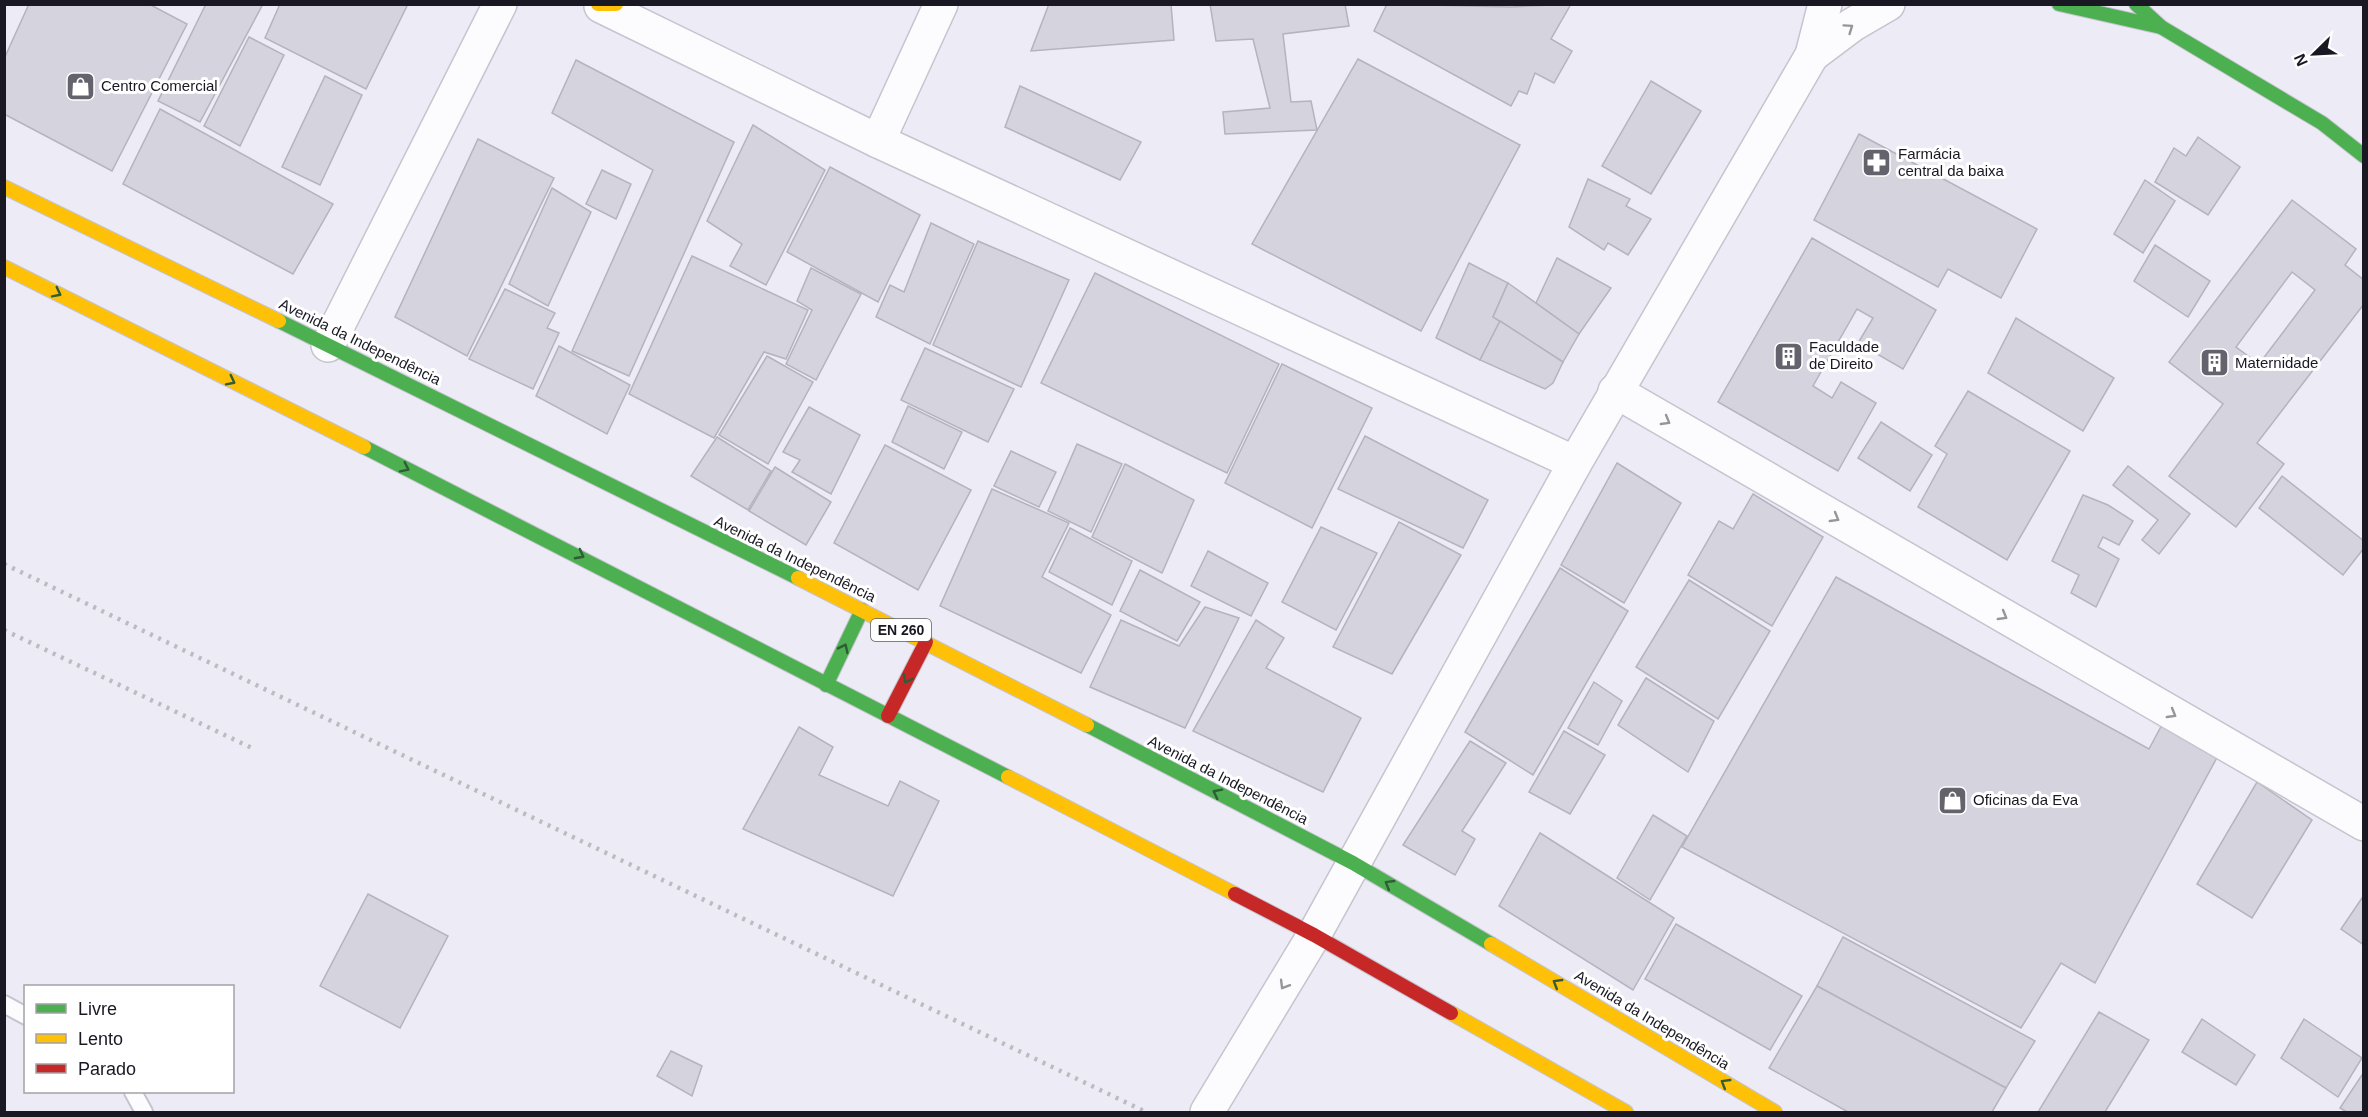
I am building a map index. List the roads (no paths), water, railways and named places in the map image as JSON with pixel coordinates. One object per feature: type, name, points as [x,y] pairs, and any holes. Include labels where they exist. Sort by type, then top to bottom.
[{"type":"main road","points":[[2059,4],[2161,27]]},
{"type":"main road","points":[[2136,4],[2161,27],[2322,123],[2364,156]]},
{"type":"main road","name":"Avenida da Independência","points":[[4,187],[926,642],[1353,863],[1776,1113]]},
{"type":"main road","points":[[4,267],[540,535],[826,685],[1314,935],[1626,1113]]},
{"type":"main road","points":[[826,685],[862,610]]},
{"type":"main road","points":[[888,716],[926,642]]},
{"type":"street","points":[[328,345],[500,4]]},
{"type":"street","points":[[878,141],[941,4]]},
{"type":"street","points":[[1207,1113],[1314,935],[1615,391],[1812,55],[1825,4]]},
{"type":"street","points":[[1812,55],[1852,25],[1888,4]]},
{"type":"street","points":[[605,5],[878,141],[1575,463]]},
{"type":"street","points":[[1615,391],[2364,824]]},
{"type":"lane","points":[[4,1004],[24,1015]]},
{"type":"lane","points":[[134,1093],[144,1113]]},
{"type":"railway","points":[[4,564],[1146,1112]]},
{"type":"railway","points":[[4,630],[254,749]]},
{"type":"place","name":"Centro Comercial","points":[[80,86]]},
{"type":"place","name":"Farmácia central da baixa","points":[[1877,163]]},
{"type":"place","name":"Faculdade de Direito","points":[[1788,356]]},
{"type":"place","name":"Maternidade","points":[[2214,363]]},
{"type":"place","name":"Oficinas da Eva","points":[[1952,800]]}]
